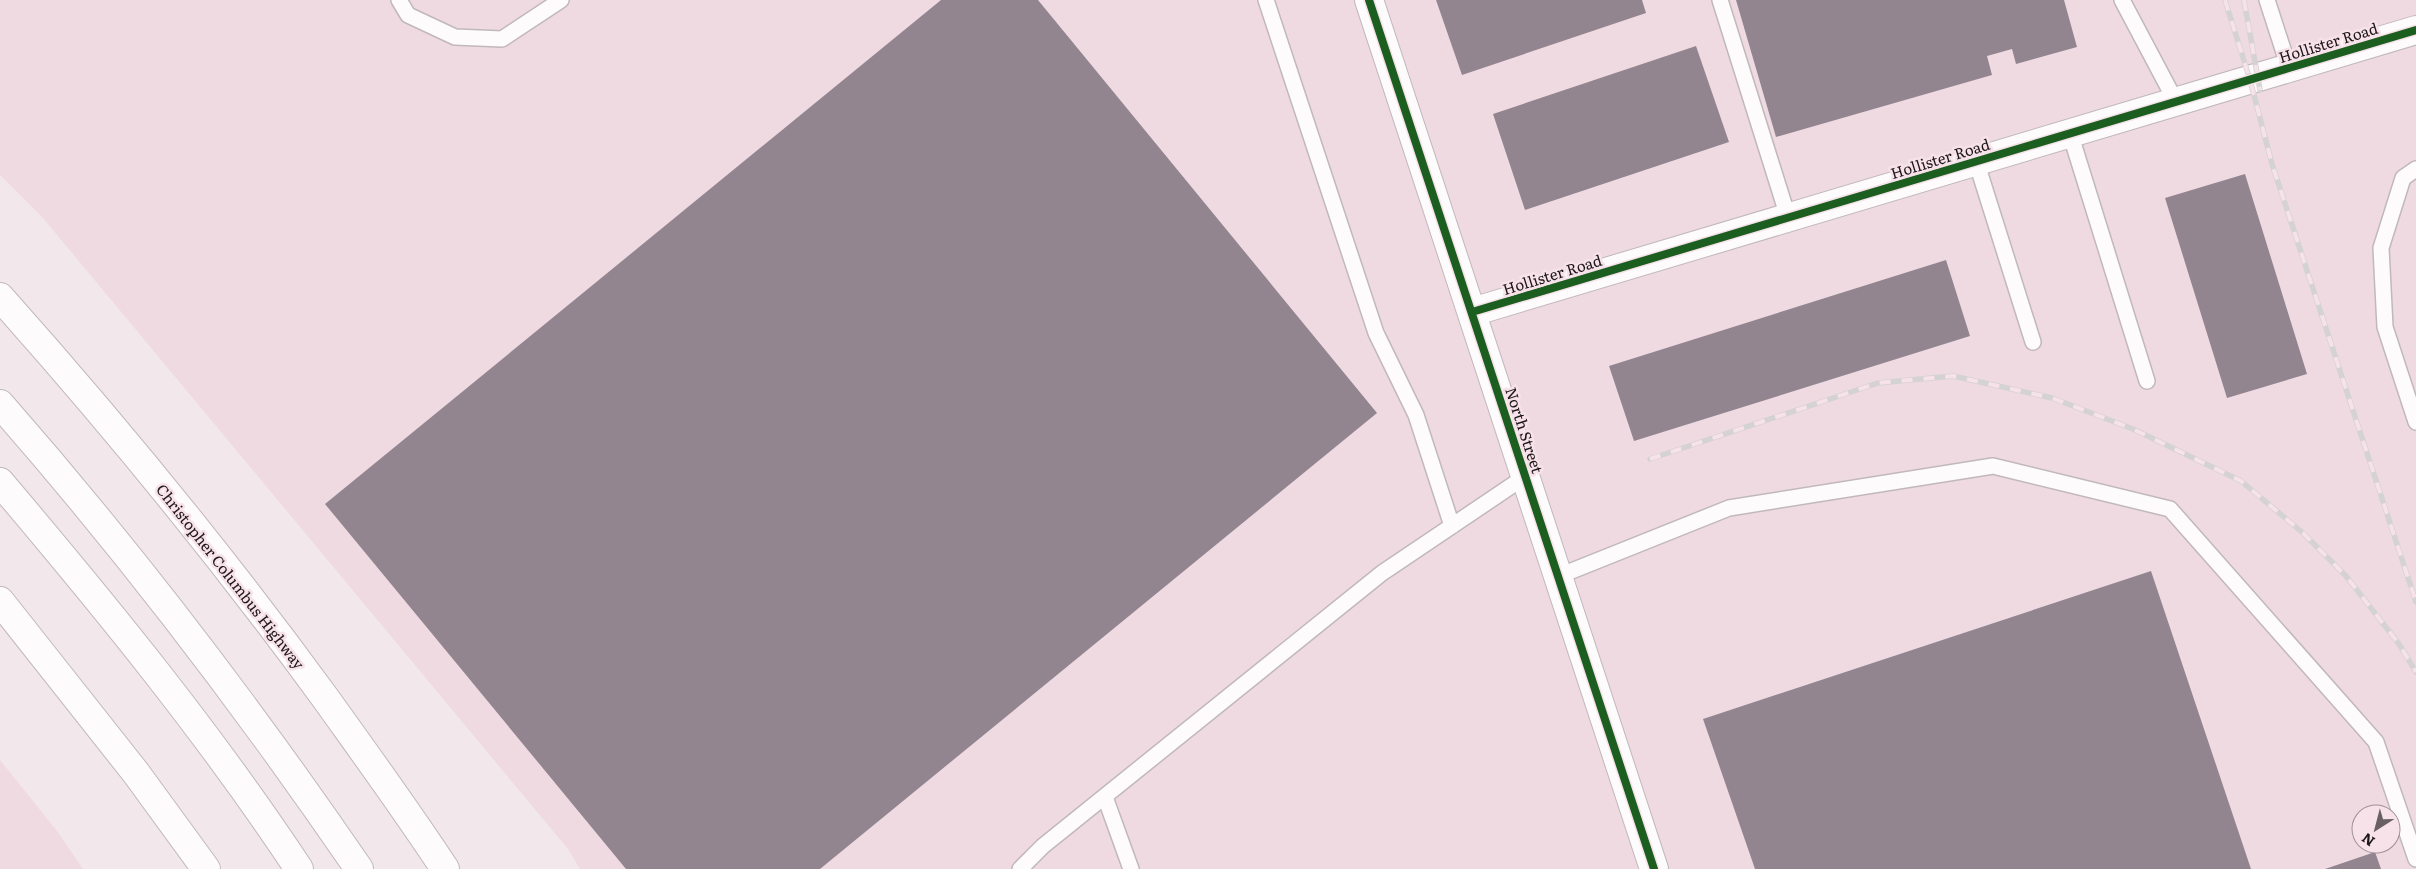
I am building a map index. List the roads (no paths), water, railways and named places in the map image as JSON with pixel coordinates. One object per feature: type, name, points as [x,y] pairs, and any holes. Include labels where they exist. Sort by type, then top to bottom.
[{"type":"main road","name":"North Street","points":[[1369,0],[1654,869]]},
{"type":"main road","name":"Hollister Road","points":[[1472,312],[2416,30]]},
{"type":"main road","name":"Christopher Columbus Highway","points":[[0,297],[125,441],[235,578],[374,765],[445,869]]},
{"type":"main road","points":[[0,404],[138,567],[216,666],[292,770],[359,869]]},
{"type":"main road","points":[[0,482],[66,560],[222,759],[299,869]]},
{"type":"main road","points":[[0,601],[130,765],[206,869]]},
{"type":"lane","points":[[399,0],[408,16],[455,37],[502,38],[561,0]]},
{"type":"lane","points":[[1266,0],[1376,333],[1416,415],[1452,526]]},
{"type":"lane","points":[[1720,0],[1788,217]]},
{"type":"lane","points":[[2122,0],[2176,102]]},
{"type":"lane","points":[[2267,0],[2289,68]]},
{"type":"lane","points":[[2070,133],[2147,381]]},
{"type":"lane","points":[[1976,162],[2033,342]]},
{"type":"lane","points":[[2416,169],[2403,178],[2381,248],[2385,327],[2416,422]]},
{"type":"lane","points":[[1559,576],[1729,508],[1993,466],[2170,509],[2376,742],[2416,859]]},
{"type":"lane","points":[[1020,869],[1043,846],[1382,573],[1526,476]]},
{"type":"lane","points":[[1105,797],[1131,869]]},
{"type":"railway","points":[[2225,0],[2250,80],[2272,164],[2416,602]]},
{"type":"railway","points":[[2244,0],[2260,90]]},
{"type":"railway","points":[[1650,459],[1878,383],[1953,376],[2052,398],[2133,429],[2241,481],[2303,533],[2346,576],[2399,644],[2416,672]]}]
